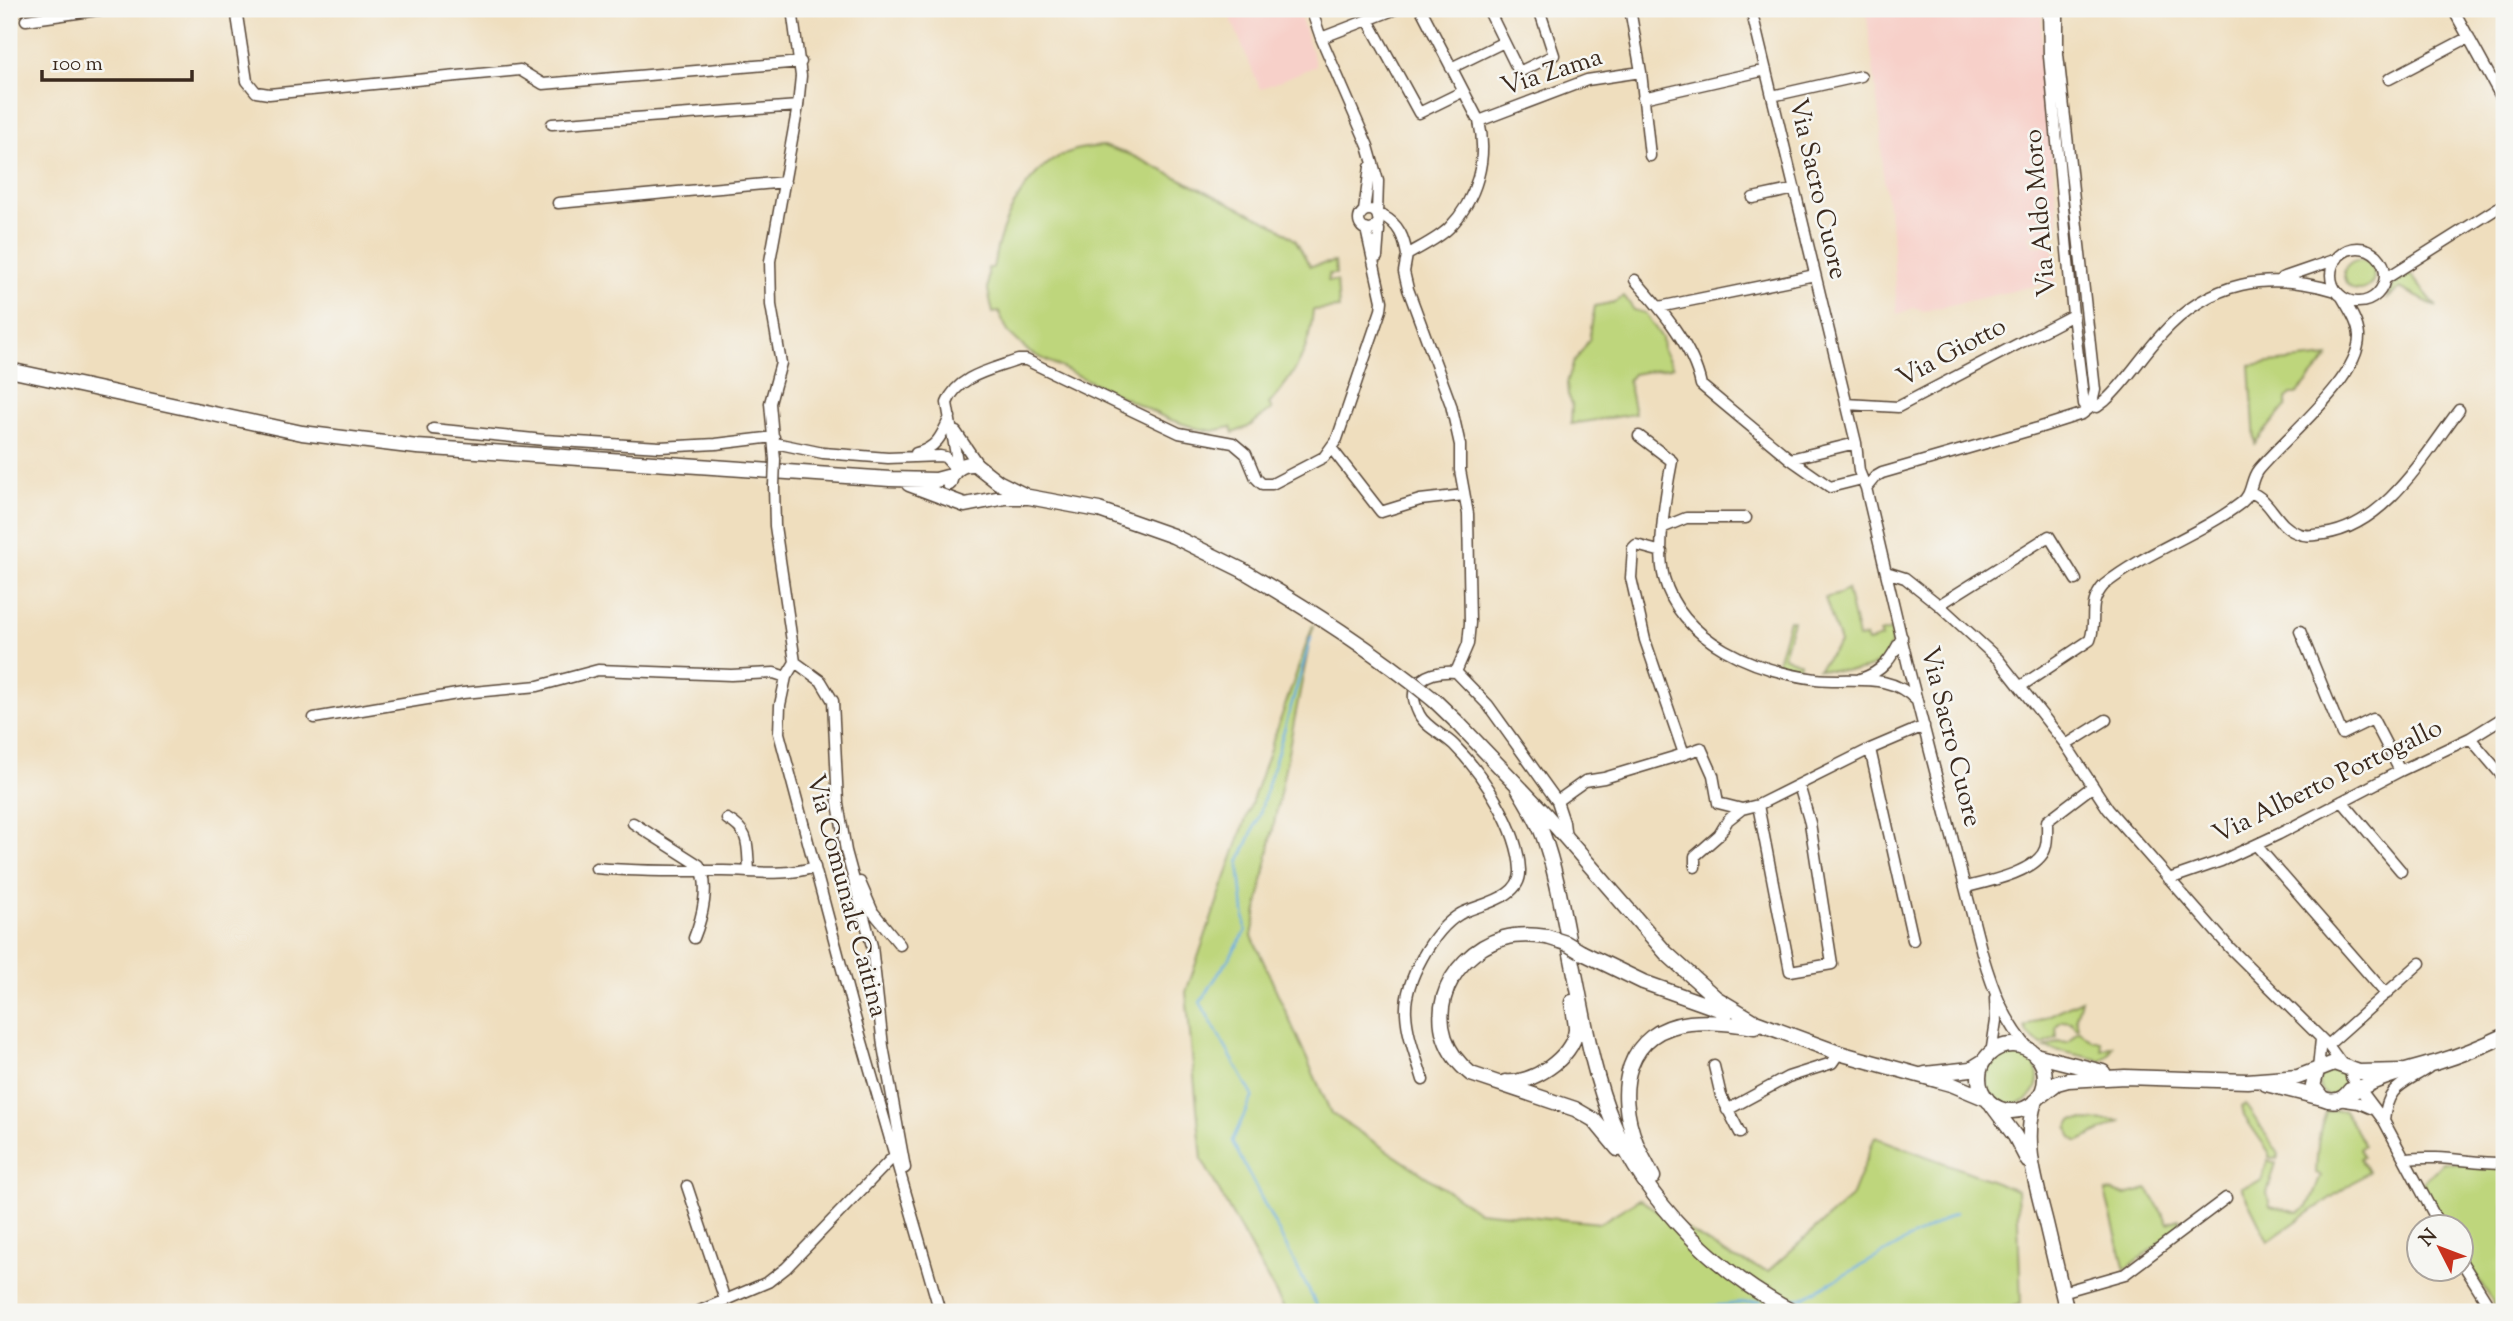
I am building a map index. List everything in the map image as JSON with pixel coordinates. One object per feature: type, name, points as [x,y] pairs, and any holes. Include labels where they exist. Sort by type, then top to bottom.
[{"type":"main road","points":[[9,370],[302,433],[417,447],[890,478],[936,480],[970,464],[1029,497]]},
{"type":"main road","points":[[955,471],[949,488],[959,503]]},
{"type":"main road","points":[[984,471],[990,489],[984,500]]},
{"type":"main road","points":[[890,478],[972,506],[984,500],[1029,497],[1099,510],[1183,540],[1242,570],[1322,617],[1361,643],[1434,700],[1566,838],[1666,953],[1716,998],[1754,1021]]},
{"type":"main road","points":[[1518,788],[1542,834],[1604,1096],[1622,1142],[1663,1204]]},
{"type":"main road","points":[[1482,1079],[1510,1082],[1523,1081],[1537,1075],[1559,1059],[1573,1040],[1576,1030],[1560,902]]},
{"type":"main road","points":[[1793,1312],[1754,1290],[1724,1268],[1696,1242],[1663,1204],[1644,1187],[1594,1120],[1575,1109],[1482,1079],[1460,1065],[1444,1039],[1441,1013],[1443,1000],[1453,976],[1475,952],[1504,938],[1530,935],[1547,937],[1566,943],[1643,982],[1839,1053],[1951,1084],[1989,1101],[1998,1108],[2014,1111],[2022,1109],[2057,1083],[2068,1080],[2124,1077],[2247,1081],[2298,1077],[2334,1063],[2350,1075],[2402,1071],[2464,1053],[2504,1036]]},
{"type":"main road","points":[[1663,1204],[1654,1178],[1636,1143],[1627,1110],[1626,1080],[1637,1053],[1644,1044],[1664,1030],[1690,1023],[1729,1023],[1776,1031]]},
{"type":"main road","points":[[1913,1074],[1972,1069],[2006,1046],[2022,1047],[2033,1053],[2124,1077]]},
{"type":"main road","points":[[2033,1053],[2044,1071],[2045,1080],[2031,1115],[2029,1135],[2032,1169],[2067,1312]]},
{"type":"main road","points":[[1988,1057],[1981,1069],[1980,1085],[2015,1136],[2032,1169]]},
{"type":"main road","points":[[2317,1070],[2314,1086],[2322,1098]]},
{"type":"main road","points":[[2350,1075],[2402,1071]]},
{"type":"main road","points":[[2247,1081],[2322,1098],[2342,1098],[2350,1075]]},
{"type":"street","points":[[26,20],[106,9]]},
{"type":"street","points":[[236,9],[247,81],[256,92],[269,94],[520,70],[543,84],[801,62]]},
{"type":"street","points":[[792,9],[801,62],[798,106],[770,261],[771,305],[780,363],[770,403],[775,460],[775,526],[795,662],[821,681],[834,701],[838,803],[846,851],[872,947],[883,1046],[905,1169],[946,1312]]},
{"type":"street","points":[[955,471],[947,403],[955,388],[962,381],[1018,360],[1026,360],[1179,433],[1233,443],[1245,454],[1256,478],[1262,484],[1272,484],[1324,457],[1332,449],[1382,301],[1366,229],[1359,221],[1369,186],[1368,146],[1311,9]]},
{"type":"street","points":[[1321,38],[1396,9]]},
{"type":"street","points":[[1407,255],[1448,228],[1467,202],[1483,167],[1484,140],[1479,121],[1421,9]]},
{"type":"street","points":[[1488,9],[1519,72],[1554,55],[1539,9]]},
{"type":"street","points":[[1630,9],[1641,72],[1650,156]]},
{"type":"street","name":"Via Sacro Cuore","points":[[1751,9],[1917,701],[1995,996]]},
{"type":"street","name":"Via Aldo Moro","points":[[2048,9],[2049,56],[2071,234],[2095,395],[2091,407],[2084,404],[2082,399],[2073,315],[2071,234],[2058,54],[2058,9]]},
{"type":"street","points":[[2453,9],[2504,102]]},
{"type":"street","points":[[1368,20],[1419,113],[1462,92]]},
{"type":"street","points":[[2389,79],[2469,37]]},
{"type":"street","points":[[1451,68],[1504,43]]},
{"type":"street","points":[[1643,97],[1766,70]]},
{"type":"street","name":"Via Zama","points":[[1479,121],[1587,80],[1641,72]]},
{"type":"street","points":[[1772,96],[1861,76]]},
{"type":"street","points":[[552,124],[798,106]]},
{"type":"street","points":[[1370,161],[1378,181],[1379,247],[1376,270]]},
{"type":"street","points":[[558,202],[785,182]]},
{"type":"street","points":[[1753,198],[1795,188]]},
{"type":"street","points":[[2385,279],[2504,204]]},
{"type":"street","points":[[1364,211],[1373,211],[1377,219],[1374,228],[1366,229]]},
{"type":"street","points":[[1377,219],[1383,216],[1388,218],[1404,237],[1407,255],[1404,272],[1408,289],[1451,405],[1460,445],[1460,470],[1470,556],[1470,623],[1468,643],[1456,672]]},
{"type":"street","points":[[1635,280],[1659,307],[1697,366],[1701,385],[1830,487],[1864,484],[1882,473],[2038,428],[2082,414],[2091,407],[2098,407],[2111,396],[2176,320],[2222,291],[2242,284],[2276,280],[2313,283],[2349,300],[2365,301],[2374,297],[2385,279],[2379,257],[2365,249],[2350,249],[2337,258],[2276,280]]},
{"type":"street","points":[[2021,686],[2090,640],[2094,599],[2104,585],[2242,503],[2250,492],[2258,470],[2316,410],[2343,376],[2356,352],[2359,337],[2357,326],[2331,275],[2337,258]]},
{"type":"street","points":[[2383,264],[2410,262]]},
{"type":"street","points":[[1659,307],[1815,275]]},
{"type":"street","points":[[2357,326],[2365,301]]},
{"type":"street","name":"Via Giotto","points":[[1846,404],[1898,407],[2073,315]]},
{"type":"street","points":[[2095,395],[2111,396]]},
{"type":"street","points":[[2250,492],[2267,501],[2280,521],[2298,534],[2308,536],[2345,528],[2374,511],[2392,496],[2459,410]]},
{"type":"street","points":[[895,458],[927,450],[935,444],[951,420]]},
{"type":"street","points":[[951,420],[984,471]]},
{"type":"street","points":[[433,429],[544,440],[660,447],[774,440],[823,453],[895,458],[940,456],[945,457],[955,471]]},
{"type":"street","points":[[1639,436],[1672,461],[1666,491],[1662,552],[1665,579],[1673,598],[1698,631],[1715,645],[1754,663],[1818,679],[1887,682],[1905,689],[1917,701]]},
{"type":"street","points":[[1790,458],[1856,443]]},
{"type":"street","points":[[1332,449],[1381,512],[1420,500],[1464,495]]},
{"type":"street","points":[[1859,461],[1867,469],[1882,473]]},
{"type":"street","points":[[1664,527],[1686,518],[1746,518]]},
{"type":"street","points":[[1939,605],[2049,536],[2076,580]]},
{"type":"street","points":[[1662,552],[1636,545],[1632,553],[1631,578],[1645,640],[1684,754]]},
{"type":"street","points":[[1886,572],[1905,578],[1998,659],[2066,745],[2108,809],[2230,948],[2325,1042],[2383,1118],[2432,1212]]},
{"type":"street","points":[[2300,631],[2342,734],[2373,719],[2400,771]]},
{"type":"street","points":[[1885,666],[1902,637]]},
{"type":"street","name":"Via Comunale Caitina","points":[[795,662],[786,677],[780,705],[779,733],[885,1124],[940,1312]]},
{"type":"street","points":[[1858,680],[1885,666],[1909,668]]},
{"type":"street","points":[[1887,682],[1909,668]]},
{"type":"street","points":[[314,718],[463,694],[538,686],[598,670],[731,675],[774,673],[786,677]]},
{"type":"street","points":[[1423,1080],[1406,1012],[1409,988],[1426,951],[1441,929],[1460,914],[1502,897],[1516,885],[1521,872],[1512,837],[1483,778],[1453,744],[1420,717],[1414,702],[1416,687],[1423,677],[1438,671],[1456,672],[1488,705],[1557,801],[1566,838]]},
{"type":"street","name":"Via Alberto Portogallo","points":[[2169,879],[2221,861],[2256,845],[2470,738],[2504,717]]},
{"type":"street","points":[[2066,745],[2106,720]]},
{"type":"street","points":[[1695,867],[1695,856],[1719,835],[1728,820],[1742,809],[1758,805],[1870,749],[1924,726]]},
{"type":"street","points":[[2470,738],[2504,778]]},
{"type":"street","points":[[1557,801],[1585,781],[1604,778],[1701,748],[1713,775],[1718,803],[1742,809]]},
{"type":"street","points":[[1870,749],[1913,940]]},
{"type":"street","points":[[1758,805],[1790,971],[1832,964],[1810,824],[1799,785]]},
{"type":"street","points":[[1966,887],[2016,874],[2042,855],[2046,847],[2047,821],[2093,786]]},
{"type":"street","points":[[2342,801],[2401,871]]},
{"type":"street","points":[[727,819],[740,826],[747,839],[749,871]]},
{"type":"street","points":[[633,823],[699,865],[703,871],[704,912],[694,938]]},
{"type":"street","points":[[2256,845],[2386,993]]},
{"type":"street","points":[[596,868],[637,872],[749,871],[768,874],[799,872],[815,867]]},
{"type":"street","points":[[853,874],[863,885],[873,912],[900,945]]},
{"type":"street","points":[[2317,1070],[2325,1042],[2420,964]]},
{"type":"street","points":[[1995,996],[2018,1036],[2033,1053]]},
{"type":"street","points":[[1988,1057],[1996,1021],[1995,996]]},
{"type":"street","points":[[1727,1110],[1788,1077],[1832,1063],[1839,1053]]},
{"type":"street","points":[[2383,1118],[2393,1091],[2436,1062]]},
{"type":"street","points":[[1714,1066],[1727,1110],[1740,1133]]},
{"type":"street","points":[[2342,1098],[2359,1103],[2383,1118]]},
{"type":"street","points":[[885,1124],[895,1115]]},
{"type":"street","points":[[697,1312],[768,1282],[786,1268],[895,1155]]},
{"type":"street","points":[[2406,1159],[2432,1156],[2480,1163],[2504,1163]]},
{"type":"street","points":[[687,1186],[725,1300]]},
{"type":"street","points":[[2062,1292],[2125,1275],[2226,1198]]},
{"type":"street","points":[[2474,1281],[2493,1312]]},
{"type":"shaded area","points":[[1227,9],[1298,9],[1316,66],[1260,89]]},
{"type":"shaded area","points":[[1866,9],[2042,9],[2042,58],[2059,227],[2029,236],[2035,246],[2053,244],[2056,281],[1924,311],[1914,308],[1897,314],[1892,232],[1882,166],[1881,132]]},
{"type":"green space","points":[[1103,146],[1131,155],[1277,226],[1296,241],[1310,266],[1335,262],[1336,274],[1329,274],[1328,281],[1337,281],[1339,308],[1313,310],[1309,337],[1294,372],[1269,404],[1272,409],[1248,427],[1233,433],[1231,427],[1213,431],[1168,419],[1029,352],[1008,332],[999,312],[993,313],[988,290],[988,268],[993,268],[1002,232],[1019,197],[1043,167],[1059,157],[1079,149]]},
{"type":"green space","points":[[2359,260],[2370,264],[2374,275],[2370,286],[2359,290],[2348,286],[2344,275],[2348,264]]},
{"type":"green space","points":[[2409,273],[2437,307],[2400,288],[2386,300],[2394,285]]},
{"type":"green space","points":[[1624,296],[1634,310],[1645,313],[1662,338],[1663,350],[1673,367],[1633,374],[1628,380],[1635,414],[1571,424],[1572,404],[1567,383],[1573,364],[1589,340],[1595,306],[1615,302]]},
{"type":"green space","points":[[2329,357],[2297,394],[2291,394],[2286,399],[2286,406],[2255,443],[2250,365]]},
{"type":"green space","points":[[1847,589],[1858,638],[1866,637],[1868,642],[1881,638],[1880,633],[1891,630],[1890,646],[1882,659],[1866,669],[1818,669],[1840,643],[1825,598]]},
{"type":"green space","points":[[1789,620],[1793,621],[1783,656],[1800,663],[1799,668],[1777,662]]},
{"type":"green space","points":[[1313,625],[1252,936],[1331,1113],[1478,1211],[1600,1223],[1639,1199],[1731,1257],[1768,1271],[1851,1197],[1875,1137],[2017,1190],[2021,1304],[1994,1312],[1286,1312],[1202,1160],[1186,992]]},
{"type":"green space","points":[[2081,1000],[2076,1017],[2078,1028],[2071,1022],[2062,1021],[2056,1026],[2057,1038],[2042,1045],[2027,1034],[2025,1027]]},
{"type":"green space","points":[[2080,1031],[2092,1040],[2101,1042],[2102,1050],[2113,1046],[2109,1055],[2101,1060],[2045,1048],[2060,1041],[2068,1042]]},
{"type":"green space","points":[[2012,1052],[2022,1054],[2030,1060],[2036,1068],[2036,1088],[2030,1096],[2022,1102],[2012,1104],[2002,1102],[1994,1096],[1988,1088],[1986,1078],[1988,1068],[1994,1060],[2002,1054]]},
{"type":"green space","points":[[2332,1070],[2341,1074],[2345,1083],[2341,1092],[2332,1096],[2323,1092],[2319,1083],[2323,1074]]},
{"type":"green space","points":[[2245,1104],[2279,1154],[2277,1159],[2269,1157],[2269,1152],[2244,1116],[2242,1107]]},
{"type":"green space","points":[[2344,1110],[2364,1145],[2359,1149],[2363,1156],[2360,1158],[2368,1172],[2268,1241],[2241,1187],[2261,1181],[2268,1160],[2276,1163],[2267,1193],[2270,1206],[2299,1213],[2308,1207],[2321,1176],[2316,1174],[2323,1120],[2326,1112]]},
{"type":"green space","points":[[2072,1120],[2122,1121],[2077,1142],[2068,1127]]},
{"type":"green space","points":[[2443,1162],[2504,1168],[2504,1310],[2499,1311],[2474,1273],[2474,1212],[2437,1212],[2422,1184]]},
{"type":"green space","points":[[2148,1189],[2168,1223],[2179,1219],[2182,1225],[2125,1270],[2105,1192],[2125,1195]]},
{"type":"waterway","points":[[1311,638],[1258,819],[1239,862],[1246,932],[1200,1002],[1253,1096],[1232,1141],[1320,1312]]},
{"type":"waterway","points":[[1781,1300],[1803,1298],[1956,1213]]},
{"type":"waterway","points":[[1656,1312],[1761,1301]]}]
